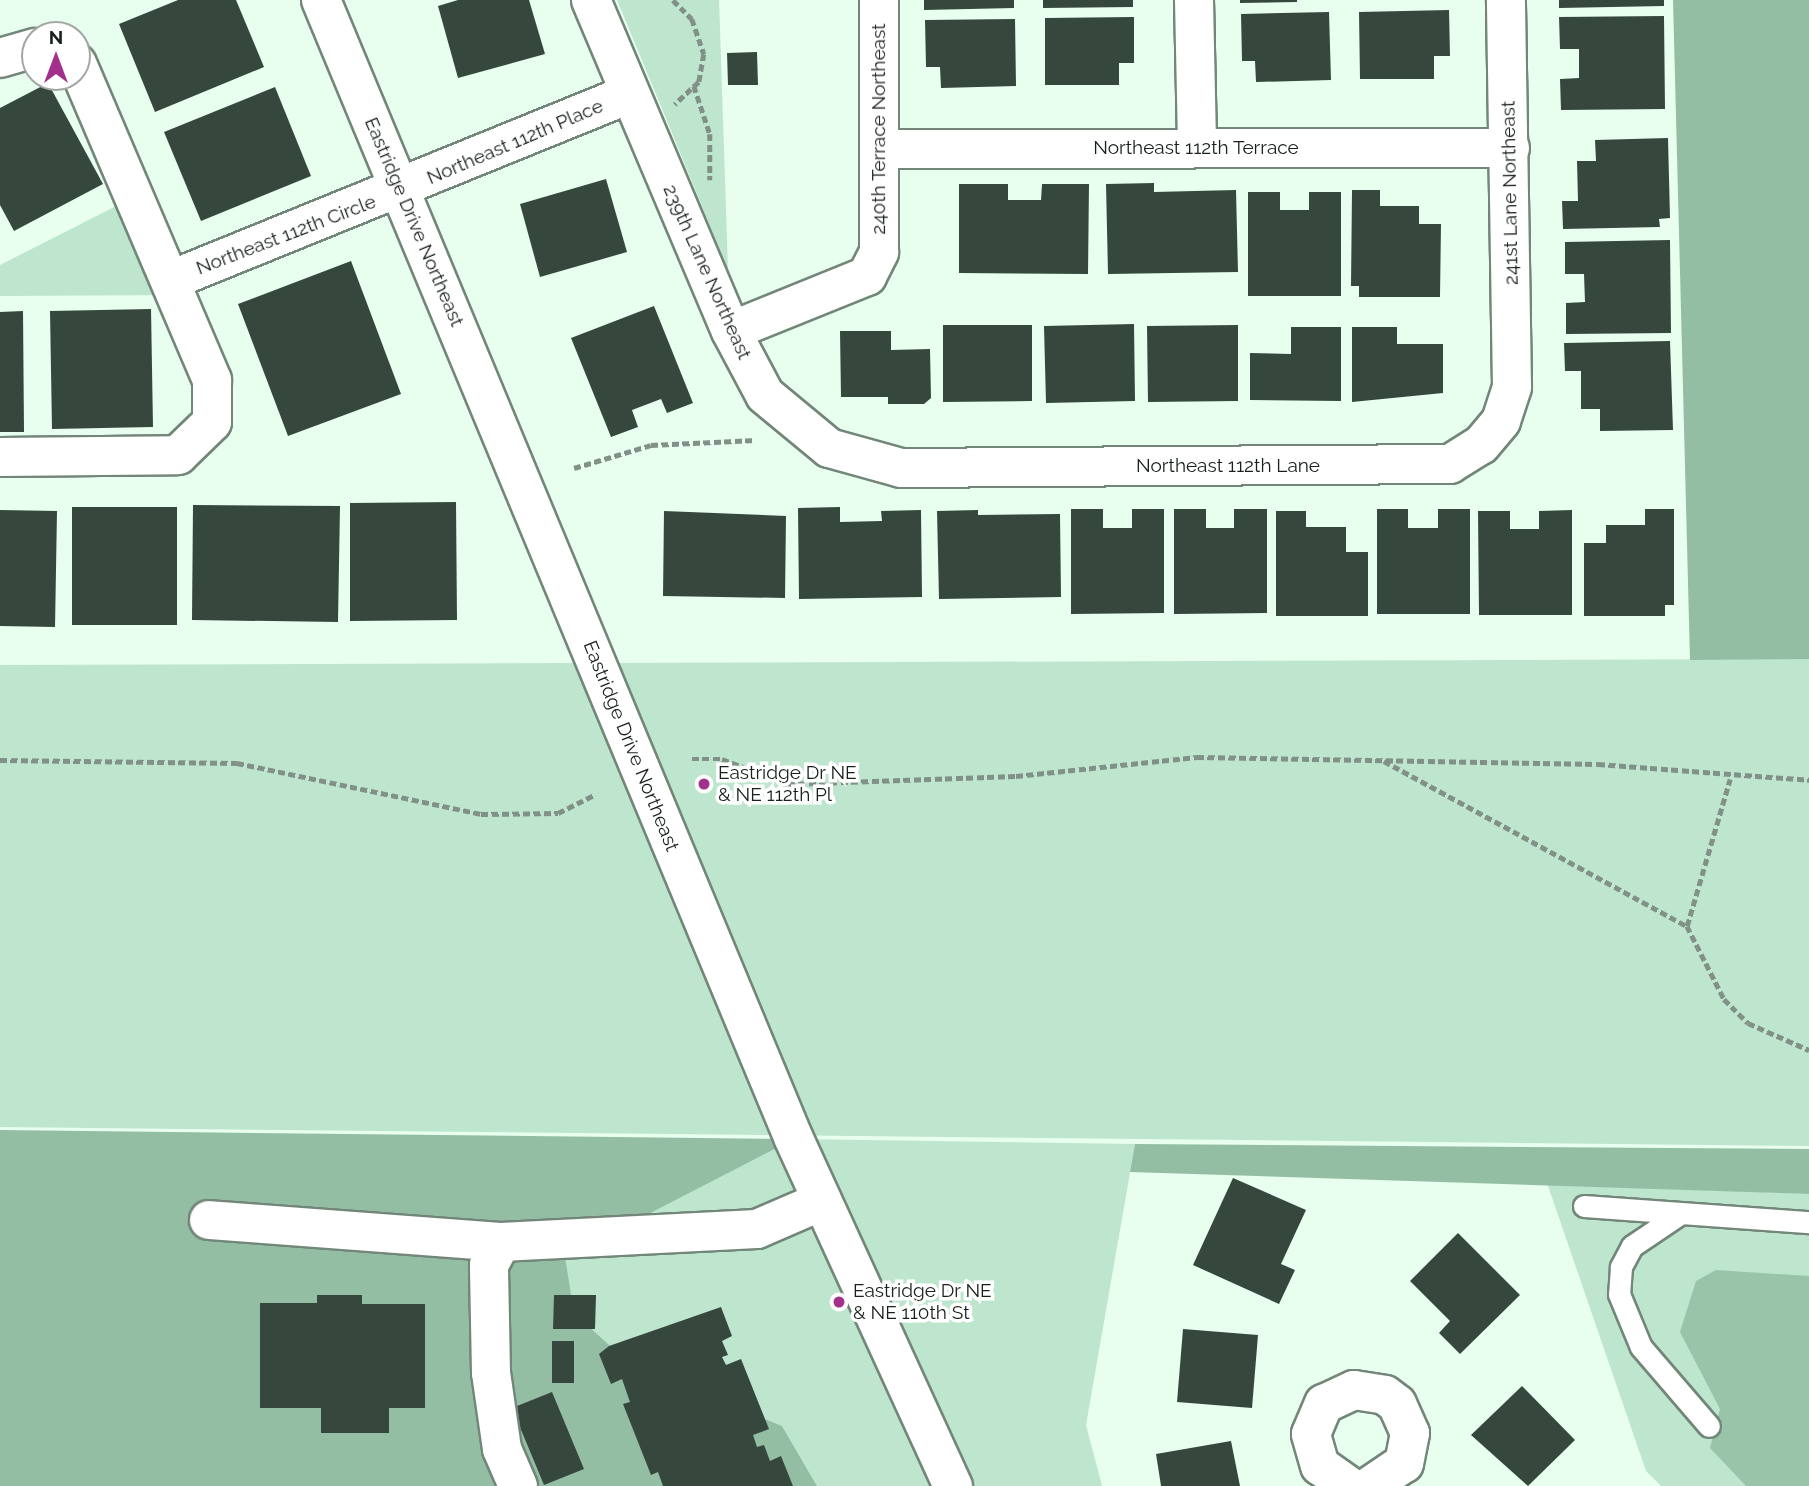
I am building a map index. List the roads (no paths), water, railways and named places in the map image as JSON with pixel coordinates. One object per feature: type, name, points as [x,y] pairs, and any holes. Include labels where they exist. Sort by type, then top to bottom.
[{"type":"street","name":"Eastridge Drive Northeast","points":[[321,0],[822,1201],[953,1486]]},
{"type":"street","name":"239th Lane Northeast","points":[[591,0],[731,331],[782,414],[829,449],[901,468]]},
{"type":"street","name":"240th Terrace Northeast","points":[[731,331],[867,276],[879,252],[882,149],[878,0]]},
{"type":"street","points":[[1194,0],[1197,148]]},
{"type":"street","name":"241st Lane Northeast","points":[[1506,0],[1512,387]]},
{"type":"street","points":[[0,58],[21,52]]},
{"type":"street","name":"Northeast 112th Circle","points":[[0,457],[160,457],[193,447],[212,422],[215,393],[171,280],[89,91]]},
{"type":"street","name":"Northeast 112th Place","points":[[401,190],[629,94]]},
{"type":"street","name":"Northeast 112th Terrace","points":[[882,149],[1510,148]]},
{"type":"street","name":"Northeast 112th Circle","points":[[171,280],[401,190]]},
{"type":"street","name":"Northeast 112th Lane","points":[[901,468],[1450,464],[1481,445],[1501,421],[1512,387]]},
{"type":"street","points":[[209,1220],[501,1242],[757,1230],[822,1201]]},
{"type":"street","points":[[501,1242],[489,1265],[491,1373],[502,1449],[518,1486]]},
{"type":"street","points":[[1349,1486],[1320,1466],[1311,1434],[1324,1404],[1354,1390],[1385,1395],[1406,1418],[1409,1449],[1386,1483]]},
{"type":"lane","points":[[1584,1206],[1809,1222]]},
{"type":"lane","points":[[1681,1213],[1632,1246],[1621,1267],[1619,1294],[1641,1347],[1709,1426]]},
{"type":"place","name":"Eastridge Dr NE & NE 112th Pl","points":[[704,784]]},
{"type":"place","name":"Eastridge Dr NE & NE 110th St","points":[[839,1302]]}]
